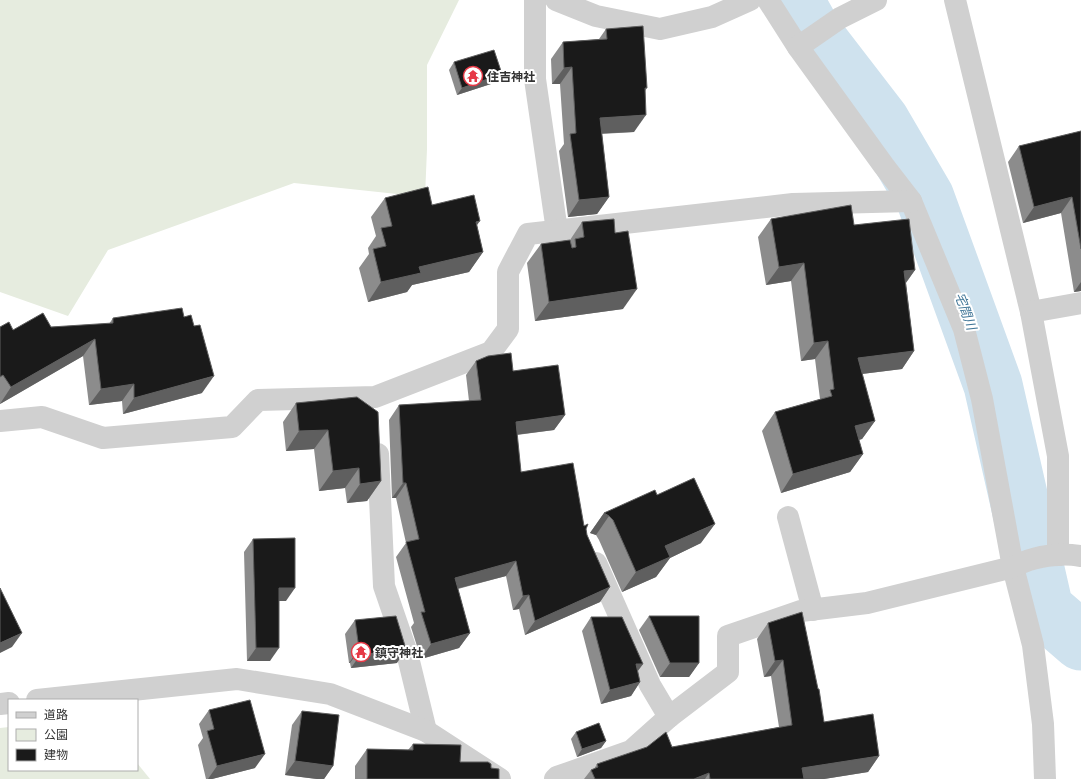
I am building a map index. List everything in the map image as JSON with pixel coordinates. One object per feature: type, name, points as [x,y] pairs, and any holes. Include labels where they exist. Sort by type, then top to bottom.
[{"type":"street","points":[[535,0],[535,79],[557,231]]},
{"type":"street","points":[[556,0],[596,16],[660,29],[712,17],[750,0]]},
{"type":"street","points":[[768,0],[879,159],[911,201],[964,329],[982,399],[1033,645],[1043,724],[1045,779]]},
{"type":"street","points":[[799,46],[840,18],[876,0]]},
{"type":"street","points":[[955,0],[1031,312],[1058,456],[1053,556]]},
{"type":"street","points":[[0,421],[42,417],[103,438],[232,427],[258,400],[375,405],[491,352],[508,329],[508,272],[528,234],[793,204],[911,201]]},
{"type":"street","points":[[1031,312],[1081,303]]},
{"type":"street","points":[[377,436],[384,586],[407,653],[426,731]]},
{"type":"street","points":[[788,518],[812,610]]},
{"type":"street","points":[[588,546],[650,685],[669,717]]},
{"type":"street","points":[[555,779],[631,751],[669,717],[728,672],[728,636],[801,611],[867,602],[1053,556],[1081,556]]},
{"type":"street","points":[[47,699],[237,679],[330,694],[426,731],[500,779]]},
{"type":"green space","points":[[0,0],[459,0],[427,65],[427,149],[425,197],[294,183],[108,250],[68,316],[0,292]]},
{"type":"green space","points":[[8,727],[8,771],[138,771],[138,764],[150,779],[0,779],[0,728]]},
{"type":"building","points":[[643,26],[647,88],[645,88],[646,115],[600,118],[609,197],[579,200],[570,134],[576,133],[572,67],[564,68],[563,42],[607,39],[606,29]]},
{"type":"building","name":"住吉神社","points":[[494,50],[502,74],[462,88],[454,62]]},
{"type":"building","points":[[1081,131],[1081,249],[1072,197],[1034,207],[1019,146]]},
{"type":"building","points":[[428,187],[432,205],[474,195],[480,221],[476,222],[483,252],[419,267],[421,273],[381,282],[373,249],[386,246],[381,228],[392,226],[385,198]]},
{"type":"building","points":[[851,205],[854,225],[909,219],[915,270],[904,271],[914,351],[858,358],[875,421],[855,426],[863,454],[793,474],[775,412],[832,396],[830,390],[834,389],[828,341],[814,343],[804,263],[779,267],[771,219]]},
{"type":"building","points":[[614,219],[615,233],[628,231],[637,289],[549,302],[541,244],[570,240],[572,248],[576,247],[575,239],[584,237],[582,222]]},
{"type":"building","points":[[182,308],[184,317],[191,315],[194,326],[200,325],[214,376],[134,398],[134,384],[101,389],[95,339],[11,387],[3,375],[0,377],[0,327],[9,322],[13,330],[43,313],[51,327],[113,323],[113,318]]},
{"type":"building","points":[[511,353],[513,371],[558,365],[565,415],[516,422],[521,472],[573,463],[584,526],[588,524],[586,529],[587,535],[610,587],[535,621],[529,595],[523,596],[516,561],[455,578],[470,633],[431,644],[421,612],[425,612],[406,542],[419,539],[406,483],[403,483],[399,405],[481,400],[476,361],[488,356]]},
{"type":"building","points":[[357,397],[378,412],[381,481],[360,484],[359,468],[333,471],[328,430],[299,431],[296,403]]},
{"type":"building","points":[[694,478],[715,524],[665,546],[670,557],[636,572],[613,520],[604,513],[655,490],[657,495]]},
{"type":"building","points":[[295,538],[295,588],[279,588],[279,648],[256,648],[253,539]]},
{"type":"building","points":[[0,588],[22,633],[0,643]]},
{"type":"building","points":[[802,612],[819,689],[824,722],[873,714],[879,756],[802,768],[804,779],[710,779],[709,773],[694,779],[595,779],[591,770],[598,767],[597,764],[647,747],[666,732],[672,747],[792,725],[783,660],[775,661],[768,623]]},
{"type":"building","points":[[396,616],[406,649],[360,655],[355,620]]},
{"type":"building","points":[[649,616],[699,616],[699,663],[670,663]]},
{"type":"building","points":[[591,617],[622,617],[643,664],[636,664],[640,682],[610,690]]},
{"type":"building","points":[[250,700],[265,754],[217,766],[207,731],[214,729],[209,710]]},
{"type":"building","points":[[302,711],[339,715],[333,766],[295,761]]},
{"type":"building","points":[[599,723],[606,741],[582,749],[576,732]]},
{"type":"building","points":[[413,744],[461,745],[460,762],[488,762],[491,764],[491,768],[499,769],[499,779],[367,779],[367,749],[413,750]]},
{"type":"waterway","name":"宅間川","points":[[794,0],[813,34],[880,121],[925,198],[993,385],[1044,609],[1081,641]]},
{"type":"place","name":"住吉神社","points":[[473,76]]},
{"type":"place","name":"鎮守神社","points":[[361,652]]}]
